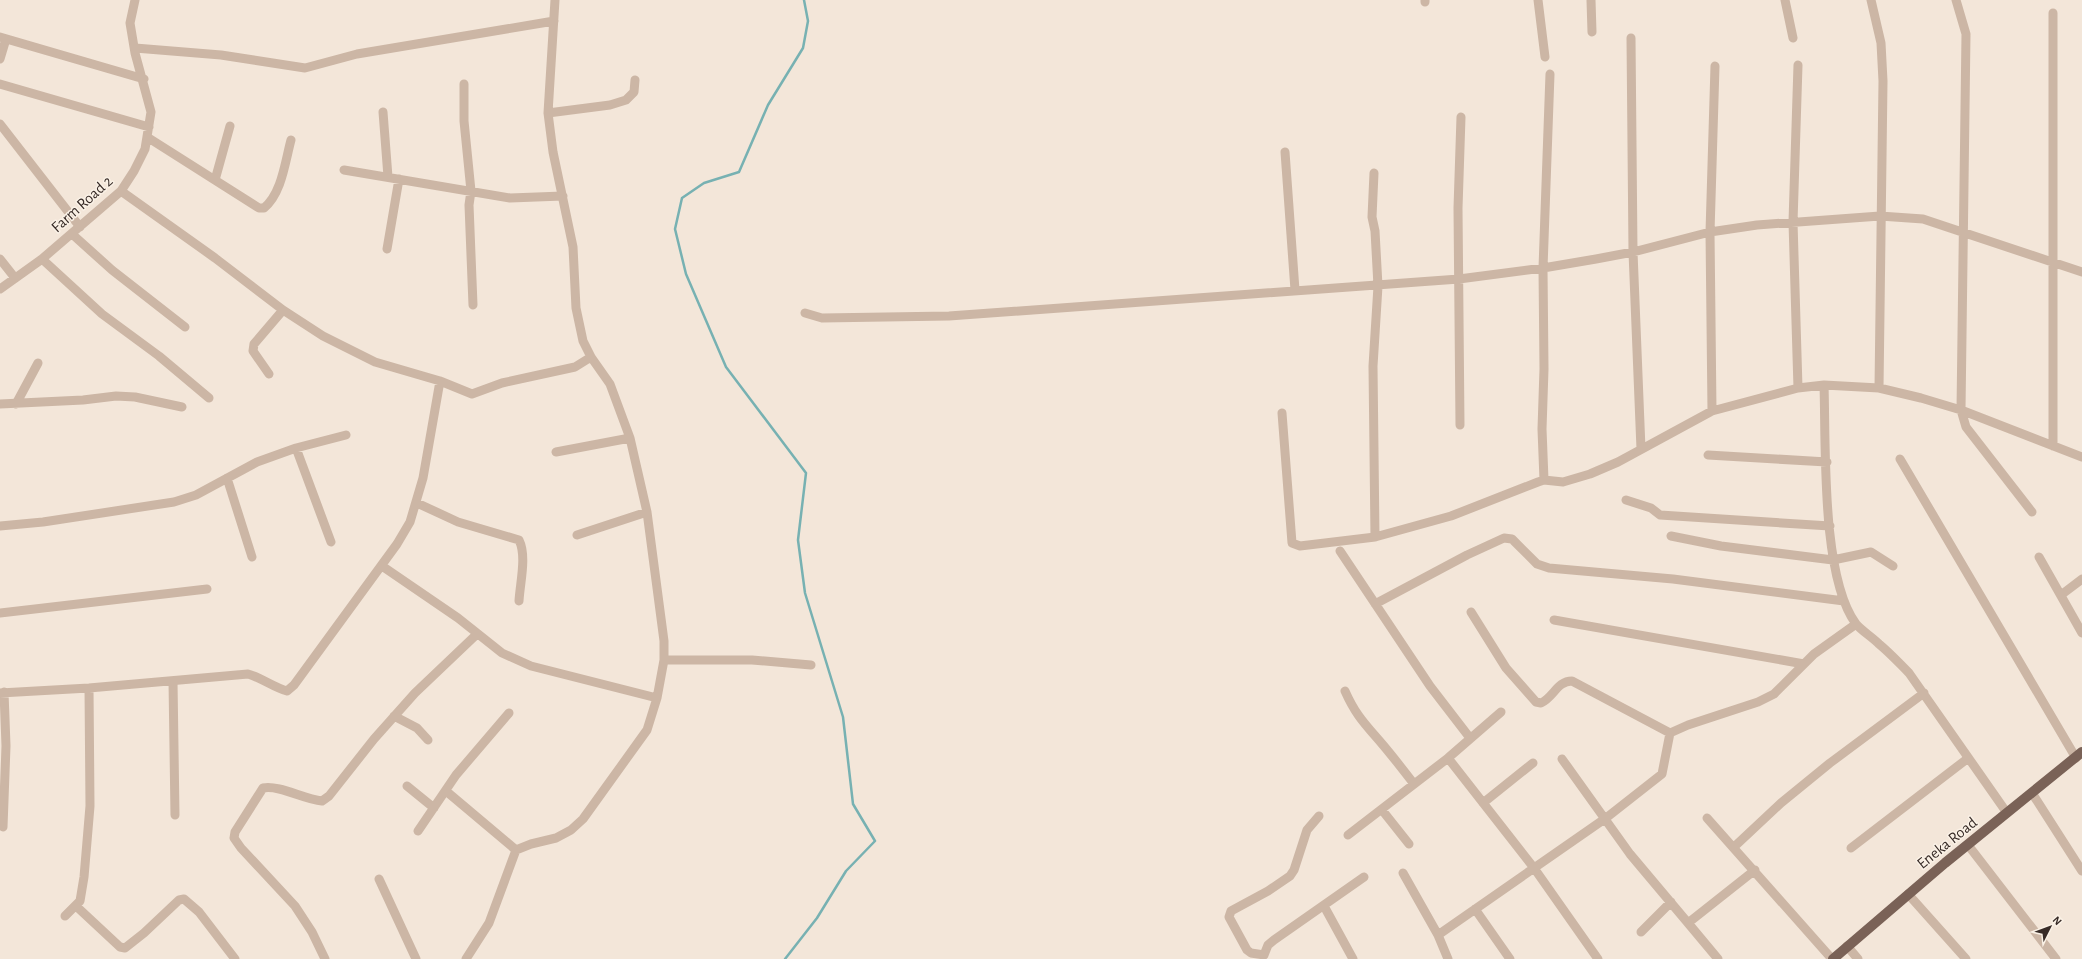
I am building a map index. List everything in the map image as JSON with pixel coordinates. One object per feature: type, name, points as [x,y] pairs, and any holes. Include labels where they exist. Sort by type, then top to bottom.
[{"type":"main road","name":"Eneka Road","points":[[1833,959],[1908,894],[2079,755]]},
{"type":"street","name":"Farm Road 2","points":[[0,289],[42,259],[121,191],[134,171],[145,149],[151,112],[130,23],[135,0]]},
{"type":"street","points":[[466,959],[488,923],[516,850],[531,844],[556,838],[571,830],[583,820],[647,730],[657,698],[664,660],[664,641],[658,588],[647,512],[630,438],[610,384],[591,357],[583,341],[576,308],[573,247],[553,152],[548,113],[555,0]]},
{"type":"street","points":[[1538,0],[1545,57]]},
{"type":"street","points":[[1591,0],[1592,32]]},
{"type":"street","points":[[1785,0],[1793,38]]},
{"type":"street","points":[[1871,0],[1881,43],[1883,139],[1880,216],[1879,388]]},
{"type":"street","points":[[1956,0],[1966,34],[1961,410],[1966,427],[2032,512]]},
{"type":"street","points":[[2053,13],[2053,446]]},
{"type":"street","points":[[135,48],[221,55],[305,68],[357,54],[554,21]]},
{"type":"street","points":[[0,59],[3,38],[144,79]]},
{"type":"street","points":[[1631,38],[1633,252],[1641,449]]},
{"type":"street","points":[[1798,65],[1793,222],[1798,388]]},
{"type":"street","points":[[1712,411],[1710,232],[1715,66]]},
{"type":"street","points":[[1544,480],[1542,429],[1544,369],[1543,268],[1550,74]]},
{"type":"street","points":[[548,113],[610,105],[626,100],[634,92],[634,80]]},
{"type":"street","points":[[0,84],[148,132],[215,180],[259,208],[264,208],[269,204],[279,185],[291,140]]},
{"type":"street","points":[[464,84],[464,120],[471,191],[469,205],[473,305]]},
{"type":"street","points":[[383,112],[388,177]]},
{"type":"street","points":[[1460,425],[1459,162],[1461,117]]},
{"type":"street","points":[[0,124],[80,227]]},
{"type":"street","points":[[215,180],[230,126]]},
{"type":"street","points":[[1285,152],[1295,290]]},
{"type":"street","points":[[344,170],[510,198],[563,196]]},
{"type":"street","points":[[1374,173],[1372,217],[1375,231],[1378,286],[1373,366],[1375,537]]},
{"type":"street","points":[[387,249],[399,179]]},
{"type":"street","points":[[121,191],[283,310],[323,336],[375,362],[440,381],[472,394],[502,383],[575,367],[591,357]]},
{"type":"street","points":[[805,313],[822,318],[949,316],[1459,279],[1543,268],[1633,252],[1710,232],[1793,222],[1880,216],[1923,219],[2082,272]]},
{"type":"street","points":[[72,234],[112,270],[185,326]]},
{"type":"street","points":[[0,259],[15,278]]},
{"type":"street","points":[[42,259],[102,314],[159,356],[209,398]]},
{"type":"street","points":[[269,374],[253,351],[254,344],[283,310]]},
{"type":"street","points":[[16,404],[38,362]]},
{"type":"street","points":[[3,827],[6,746],[2,693],[90,688],[248,674],[260,677],[278,688],[287,691],[298,680],[382,566],[410,522],[417,503],[423,478],[440,381]]},
{"type":"street","points":[[1824,385],[1830,526],[1833,560],[1844,601],[1856,624],[1892,654],[1909,674],[1967,759],[2007,813]]},
{"type":"street","points":[[1282,413],[1292,543],[1300,546],[1375,537],[1451,516],[1544,480],[1564,482],[1590,474],[1618,462],[1712,411],[1798,388],[1824,385],[1879,388],[1961,410],[2082,457]]},
{"type":"street","points":[[0,404],[134,397],[182,407]]},
{"type":"street","points":[[0,526],[43,522],[174,502],[196,495],[257,462],[296,448],[346,435]]},
{"type":"street","points":[[556,452],[630,438]]},
{"type":"street","points":[[296,448],[331,542]]},
{"type":"street","points":[[1708,455],[1827,462]]},
{"type":"street","points":[[1900,459],[2079,755]]},
{"type":"street","points":[[227,478],[252,557]]},
{"type":"street","points":[[1626,500],[1651,508],[1660,515],[1830,526]]},
{"type":"street","points":[[417,503],[458,522],[519,540],[522,546],[519,601]]},
{"type":"street","points":[[577,534],[647,512]]},
{"type":"street","points":[[1671,536],[1721,546],[1833,560],[1871,552],[1893,566]]},
{"type":"street","points":[[1375,604],[1467,555],[1504,538],[1512,539],[1537,564],[1549,568],[1673,579],[1844,601]]},
{"type":"street","points":[[1340,551],[1430,686],[1470,738]]},
{"type":"street","points":[[2039,557],[2082,633]]},
{"type":"street","points":[[382,566],[458,618],[502,653],[531,666],[657,698]]},
{"type":"street","points":[[2061,595],[2082,579]]},
{"type":"street","points":[[0,613],[208,589]]},
{"type":"street","points":[[1471,612],[1506,668],[1536,702],[1541,703],[1547,700],[1560,685],[1566,681],[1572,681],[1670,733]]},
{"type":"street","points":[[1554,620],[1804,664]]},
{"type":"street","points":[[1670,733],[1688,725],[1758,702],[1774,694],[1804,664],[1837,636],[1856,624]]},
{"type":"street","points":[[325,959],[312,932],[295,906],[241,848],[234,838],[235,832],[262,788],[270,787],[308,800],[322,801],[329,796],[394,716],[415,693],[477,634]]},
{"type":"street","points":[[664,660],[752,660],[811,665]]},
{"type":"street","points":[[173,681],[175,815]]},
{"type":"street","points":[[65,916],[80,901],[84,877],[90,806],[90,688]]},
{"type":"street","points":[[1345,691],[1353,710],[1363,724],[1382,744],[1414,784]]},
{"type":"street","points":[[1734,847],[1781,802],[1830,763],[1924,694]]},
{"type":"street","points":[[1348,835],[1448,758],[1501,712]]},
{"type":"street","points":[[418,831],[456,775],[509,713]]},
{"type":"street","points":[[394,716],[416,728],[428,740]]},
{"type":"street","points":[[1438,935],[1606,818],[1662,774],[1670,733]]},
{"type":"street","points":[[1448,758],[1534,868],[1598,959]]},
{"type":"street","points":[[1562,759],[1606,818],[1630,854],[1718,959]]},
{"type":"street","points":[[1851,848],[1967,759]]},
{"type":"street","points":[[1483,803],[1533,763]]},
{"type":"street","points":[[407,786],[434,808]]},
{"type":"street","points":[[446,791],[516,850]]},
{"type":"street","points":[[2032,793],[2080,865]]},
{"type":"street","points":[[1382,810],[1409,844]]},
{"type":"street","points":[[1319,816],[1307,830],[1294,870],[1290,876],[1231,911],[1229,917],[1247,950],[1251,953],[1265,957],[1268,945],[1364,878]]},
{"type":"street","points":[[1707,818],[1833,959]]},
{"type":"street","points":[[1968,845],[2056,959]]},
{"type":"street","points":[[1688,922],[1755,870]]},
{"type":"street","points":[[1403,873],[1438,935],[1448,959]]},
{"type":"street","points":[[379,879],[416,959]]},
{"type":"street","points":[[1908,894],[1966,959]]},
{"type":"street","points":[[76,906],[120,947],[125,948],[144,933],[179,900],[184,899],[199,912],[227,946],[235,959]]},
{"type":"street","points":[[1641,932],[1671,902]]},
{"type":"street","points":[[1324,906],[1353,959]]},
{"type":"street","points":[[1475,909],[1510,959]]},
{"type":"street","points":[[1847,946],[1858,959]]},
{"type":"waterway","points":[[785,959],[817,918],[846,871],[875,841],[853,804],[843,717],[805,593],[798,540],[806,473],[726,367],[686,274],[675,229],[682,198],[704,183],[739,172],[768,105],[803,48],[808,21],[804,0]]}]
